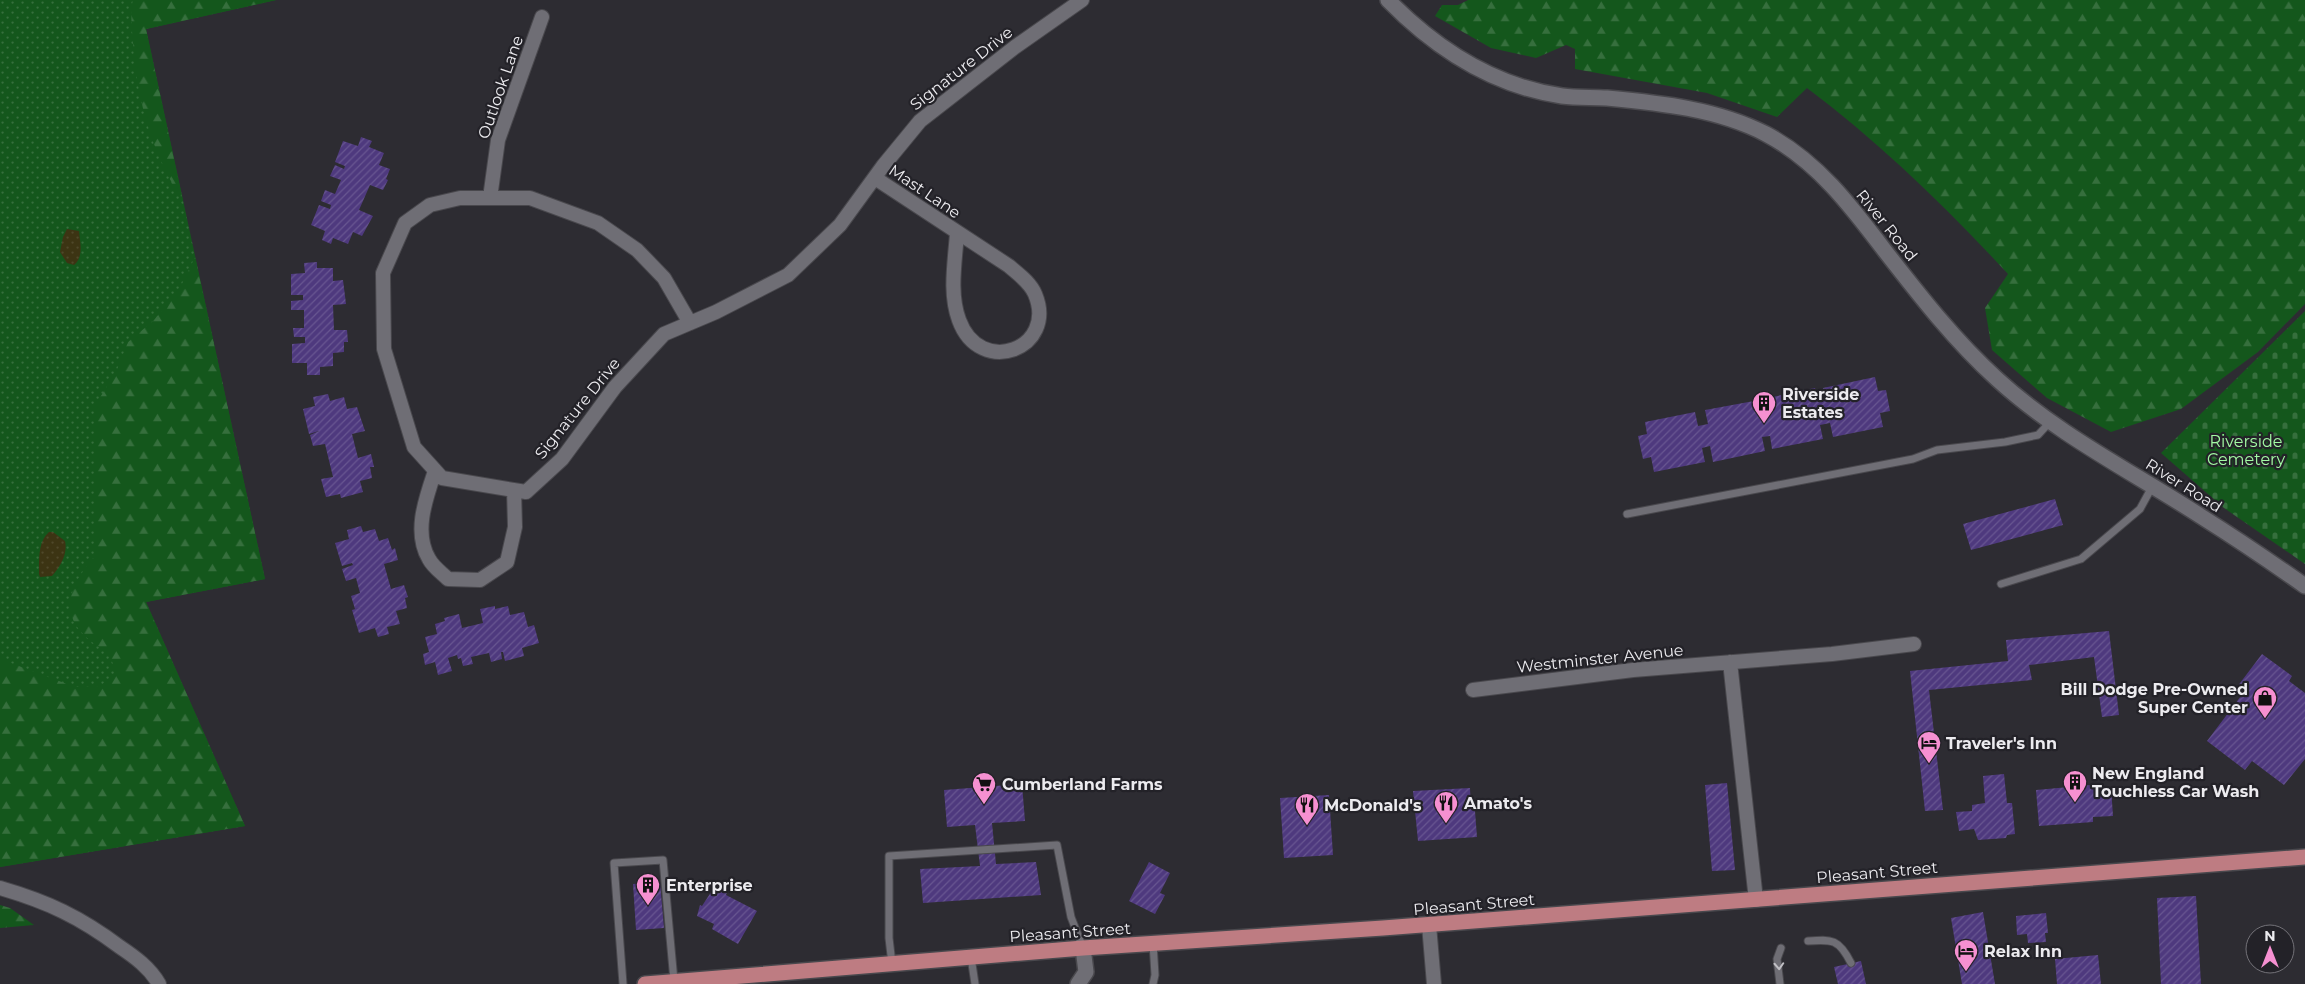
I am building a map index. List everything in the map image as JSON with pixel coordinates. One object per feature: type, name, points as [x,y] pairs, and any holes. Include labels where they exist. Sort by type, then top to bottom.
[{"type":"highway","name":"Pleasant Street","points":[[645,984],[1083,948],[1429,925],[2305,857]]},
{"type":"street","name":"Signature Drive","points":[[690,323],[664,278],[637,250],[598,223],[530,198],[460,198],[430,204],[405,223],[383,273],[384,349],[414,447],[442,478],[526,492],[562,459],[615,386],[664,334],[690,323],[788,274],[840,225],[874,178],[920,121],[1015,47],[1082,0]]},
{"type":"street","name":"River Road","points":[[1388,0],[1443,49],[1480,72],[1522,87],[1563,96],[1644,102],[1687,108],[1727,118],[1765,134],[1800,155],[1843,197],[1964,346],[2026,404],[2050,422],[2203,517],[2305,586]]},
{"type":"street","name":"Outlook Lane","points":[[490,198],[498,140],[542,17]]},
{"type":"street","name":"Mast Lane","points":[[874,178],[1009,266],[1025,280],[1035,292],[1039,307],[1038,326],[1028,342],[1010,351],[991,352],[969,340],[959,320],[953,290],[956,233]]},
{"type":"street","points":[[435,471],[423,509],[422,542],[429,561],[448,579],[480,580],[507,562],[515,527],[514,490]]},
{"type":"street","name":"Westminster Avenue","points":[[1474,690],[1624,671],[1832,654],[1914,644]]},
{"type":"street","points":[[1730,662],[1756,900]]},
{"type":"street","points":[[0,888],[52,905],[80,919],[140,962],[159,984]]},
{"type":"street","points":[[1429,925],[1434,984]]},
{"type":"street","points":[[1078,984],[1086,972],[1083,948]]},
{"type":"lane","points":[[1627,514],[1914,459],[1937,450],[2005,442],[2038,435],[2050,422]]},
{"type":"lane","points":[[2001,584],[2081,559],[2140,509],[2152,486]]},
{"type":"lane","points":[[892,964],[889,938],[889,856],[1057,845],[1071,917],[1083,948]]},
{"type":"lane","points":[[623,984],[614,863],[663,860],[674,982]]},
{"type":"lane","points":[[1808,941],[1829,940],[1838,943],[1850,963]]},
{"type":"lane","points":[[1153,943],[1155,975],[1153,984]]},
{"type":"lane","points":[[1780,984],[1778,959],[1782,948]]},
{"type":"lane","points":[[971,957],[974,984]]},
{"type":"green space","points":[[0,0],[276,0],[146,29],[265,579],[146,602],[245,826],[0,867]]},
{"type":"green space","points":[[133,0],[276,0],[146,29],[183,201],[159,156],[143,109],[134,60],[131,8]]},
{"type":"green space","points":[[1468,0],[2305,0],[2305,304],[2258,352],[2181,409],[2111,432],[2047,398],[1992,350],[1985,308],[2008,274],[1961,224],[1912,177],[1807,88],[1777,117],[1707,93],[1575,69],[1575,49],[1566,45],[1536,58],[1491,48],[1435,16],[1442,5],[1458,5]]},
{"type":"green space","points":[[195,257],[265,579],[146,602],[245,826],[0,867],[0,659],[75,687],[100,686],[114,675],[114,667],[109,655],[89,640],[76,625],[71,615],[70,605],[75,585],[94,557],[94,407],[116,372],[128,342],[153,321],[178,292]]},
{"type":"green space","name":"Riverside Cemetery","points":[[2305,311],[2305,564],[2224,508],[2161,453]]},
{"type":"green space","points":[[0,905],[10,908],[34,925],[0,928]]},
{"type":"sand","points":[[67,229],[79,231],[80,254],[74,265],[67,263],[60,252]]},
{"type":"sand","points":[[49,532],[53,532],[65,541],[65,551],[60,564],[52,576],[40,577],[41,546]]},
{"type":"building","points":[[361,137],[372,141],[369,147],[384,153],[379,165],[390,169],[386,179],[388,180],[383,190],[370,185],[359,210],[373,216],[362,236],[353,232],[348,244],[333,238],[331,244],[322,240],[325,231],[311,225],[319,205],[330,209],[331,205],[321,201],[325,190],[335,194],[341,180],[330,176],[335,165],[344,169],[345,166],[335,162],[343,141],[358,146]]},
{"type":"building","points":[[317,262],[317,268],[333,268],[333,281],[343,280],[346,304],[333,305],[334,330],[347,330],[348,342],[344,342],[344,352],[333,353],[333,366],[320,367],[320,375],[307,375],[307,363],[292,363],[292,344],[305,343],[305,337],[294,337],[293,328],[304,328],[304,310],[291,310],[291,301],[303,300],[303,295],[291,295],[291,274],[305,273],[304,263]]},
{"type":"building","name":"Riverside Estates","points":[[1875,377],[1878,391],[1886,390],[1890,411],[1880,413],[1883,427],[1833,437],[1830,423],[1820,425],[1823,439],[1772,449],[1770,436],[1762,437],[1765,451],[1713,462],[1710,446],[1702,448],[1705,462],[1654,472],[1651,457],[1643,459],[1638,436],[1647,434],[1645,422],[1695,412],[1698,426],[1708,424],[1705,410],[1754,401],[1757,414],[1765,413],[1763,399],[1815,388],[1818,402],[1825,401],[1823,388]]},
{"type":"building","points":[[328,394],[330,401],[344,397],[347,409],[357,407],[365,431],[352,434],[358,458],[371,454],[374,467],[370,467],[372,478],[360,481],[363,492],[341,498],[340,494],[326,497],[321,479],[333,477],[325,444],[313,446],[310,435],[319,431],[309,434],[303,409],[315,406],[313,397]]},
{"type":"building","points":[[2055,499],[2063,525],[1971,550],[1963,524]]},
{"type":"building","points":[[361,526],[363,532],[375,529],[379,541],[388,538],[392,550],[395,548],[398,560],[384,564],[391,589],[404,585],[408,597],[405,598],[407,608],[396,611],[400,624],[387,627],[389,634],[378,637],[375,628],[359,633],[352,610],[366,606],[355,609],[351,596],[360,593],[356,578],[346,581],[342,569],[353,565],[352,563],[342,566],[335,543],[349,539],[347,530]]},
{"type":"building","points":[[495,606],[495,609],[508,606],[510,615],[524,612],[528,627],[534,625],[539,643],[522,648],[524,656],[505,661],[503,652],[501,652],[502,659],[491,662],[489,653],[471,657],[473,664],[463,666],[461,658],[458,659],[457,655],[448,658],[452,671],[438,675],[435,662],[425,665],[423,654],[429,652],[425,637],[437,634],[435,624],[445,621],[444,618],[459,614],[462,628],[483,623],[480,609]]},
{"type":"building","name":"Traveler's Inn","points":[[2109,631],[2119,715],[2102,717],[2094,657],[2029,665],[2032,680],[1929,690],[1943,810],[1925,811],[1910,671],[2008,661],[2006,640]]},
{"type":"building","name":"Bill Dodge Pre-Owned Super Center","points":[[2262,654],[2292,676],[2289,681],[2305,693],[2305,759],[2284,785],[2252,761],[2245,770],[2207,741],[2241,696],[2234,691]]},
{"type":"building","name":"Traveler's Inn","points":[[2004,774],[2007,803],[2012,803],[2015,834],[2007,835],[2006,838],[1978,840],[1974,829],[1959,831],[1956,812],[1972,811],[1972,805],[1985,803],[1983,776]]},
{"type":"building","points":[[1727,783],[1735,870],[1712,871],[1705,785]]},
{"type":"building","name":"Cumberland Farms","points":[[1022,784],[1025,821],[992,823],[996,864],[1036,862],[1041,895],[923,903],[920,869],[980,866],[975,825],[947,827],[944,790]]},
{"type":"building","name":"New England Touchless Car Wash","points":[[2091,785],[2092,788],[2111,787],[2113,816],[2093,817],[2093,822],[2039,826],[2036,790]]},
{"type":"building","name":"Amato's","points":[[1470,788],[1471,810],[1475,811],[1477,837],[1418,841],[1413,791]]},
{"type":"building","name":"McDonald's","points":[[1329,795],[1333,855],[1284,858],[1280,798]]},
{"type":"building","points":[[1149,862],[1170,873],[1160,893],[1165,895],[1155,914],[1129,901]]},
{"type":"building","name":"Enterprise","points":[[660,882],[664,928],[636,930],[633,884]]},
{"type":"building","points":[[717,883],[729,888],[726,895],[757,911],[738,944],[712,929],[714,924],[697,916],[700,905],[702,906]]},
{"type":"building","points":[[2196,896],[2201,984],[2161,984],[2157,898]]},
{"type":"building","points":[[1983,912],[1995,984],[1962,984],[1951,918]]},
{"type":"building","points":[[2046,913],[2048,933],[2045,933],[2046,942],[2028,943],[2027,934],[2017,935],[2016,916]]},
{"type":"building","points":[[2098,955],[2101,984],[2057,984],[2055,959]]},
{"type":"building","points":[[1861,961],[1866,984],[1838,984],[1834,967]]},
{"type":"place","name":"Riverside Estates","points":[[1764,424]]},
{"type":"place","name":"Bill Dodge Pre-Owned Super Center","points":[[2265,719]]},
{"type":"place","name":"Traveler's Inn","points":[[1929,764]]},
{"type":"place","name":"New England Touchless Car Wash","points":[[2075,803]]},
{"type":"place","name":"Cumberland Farms","points":[[984,805]]},
{"type":"place","name":"Amato's","points":[[1446,824]]},
{"type":"place","name":"McDonald's","points":[[1307,826]]},
{"type":"place","name":"Enterprise","points":[[648,906]]},
{"type":"place","name":"Relax Inn","points":[[1966,972]]}]
